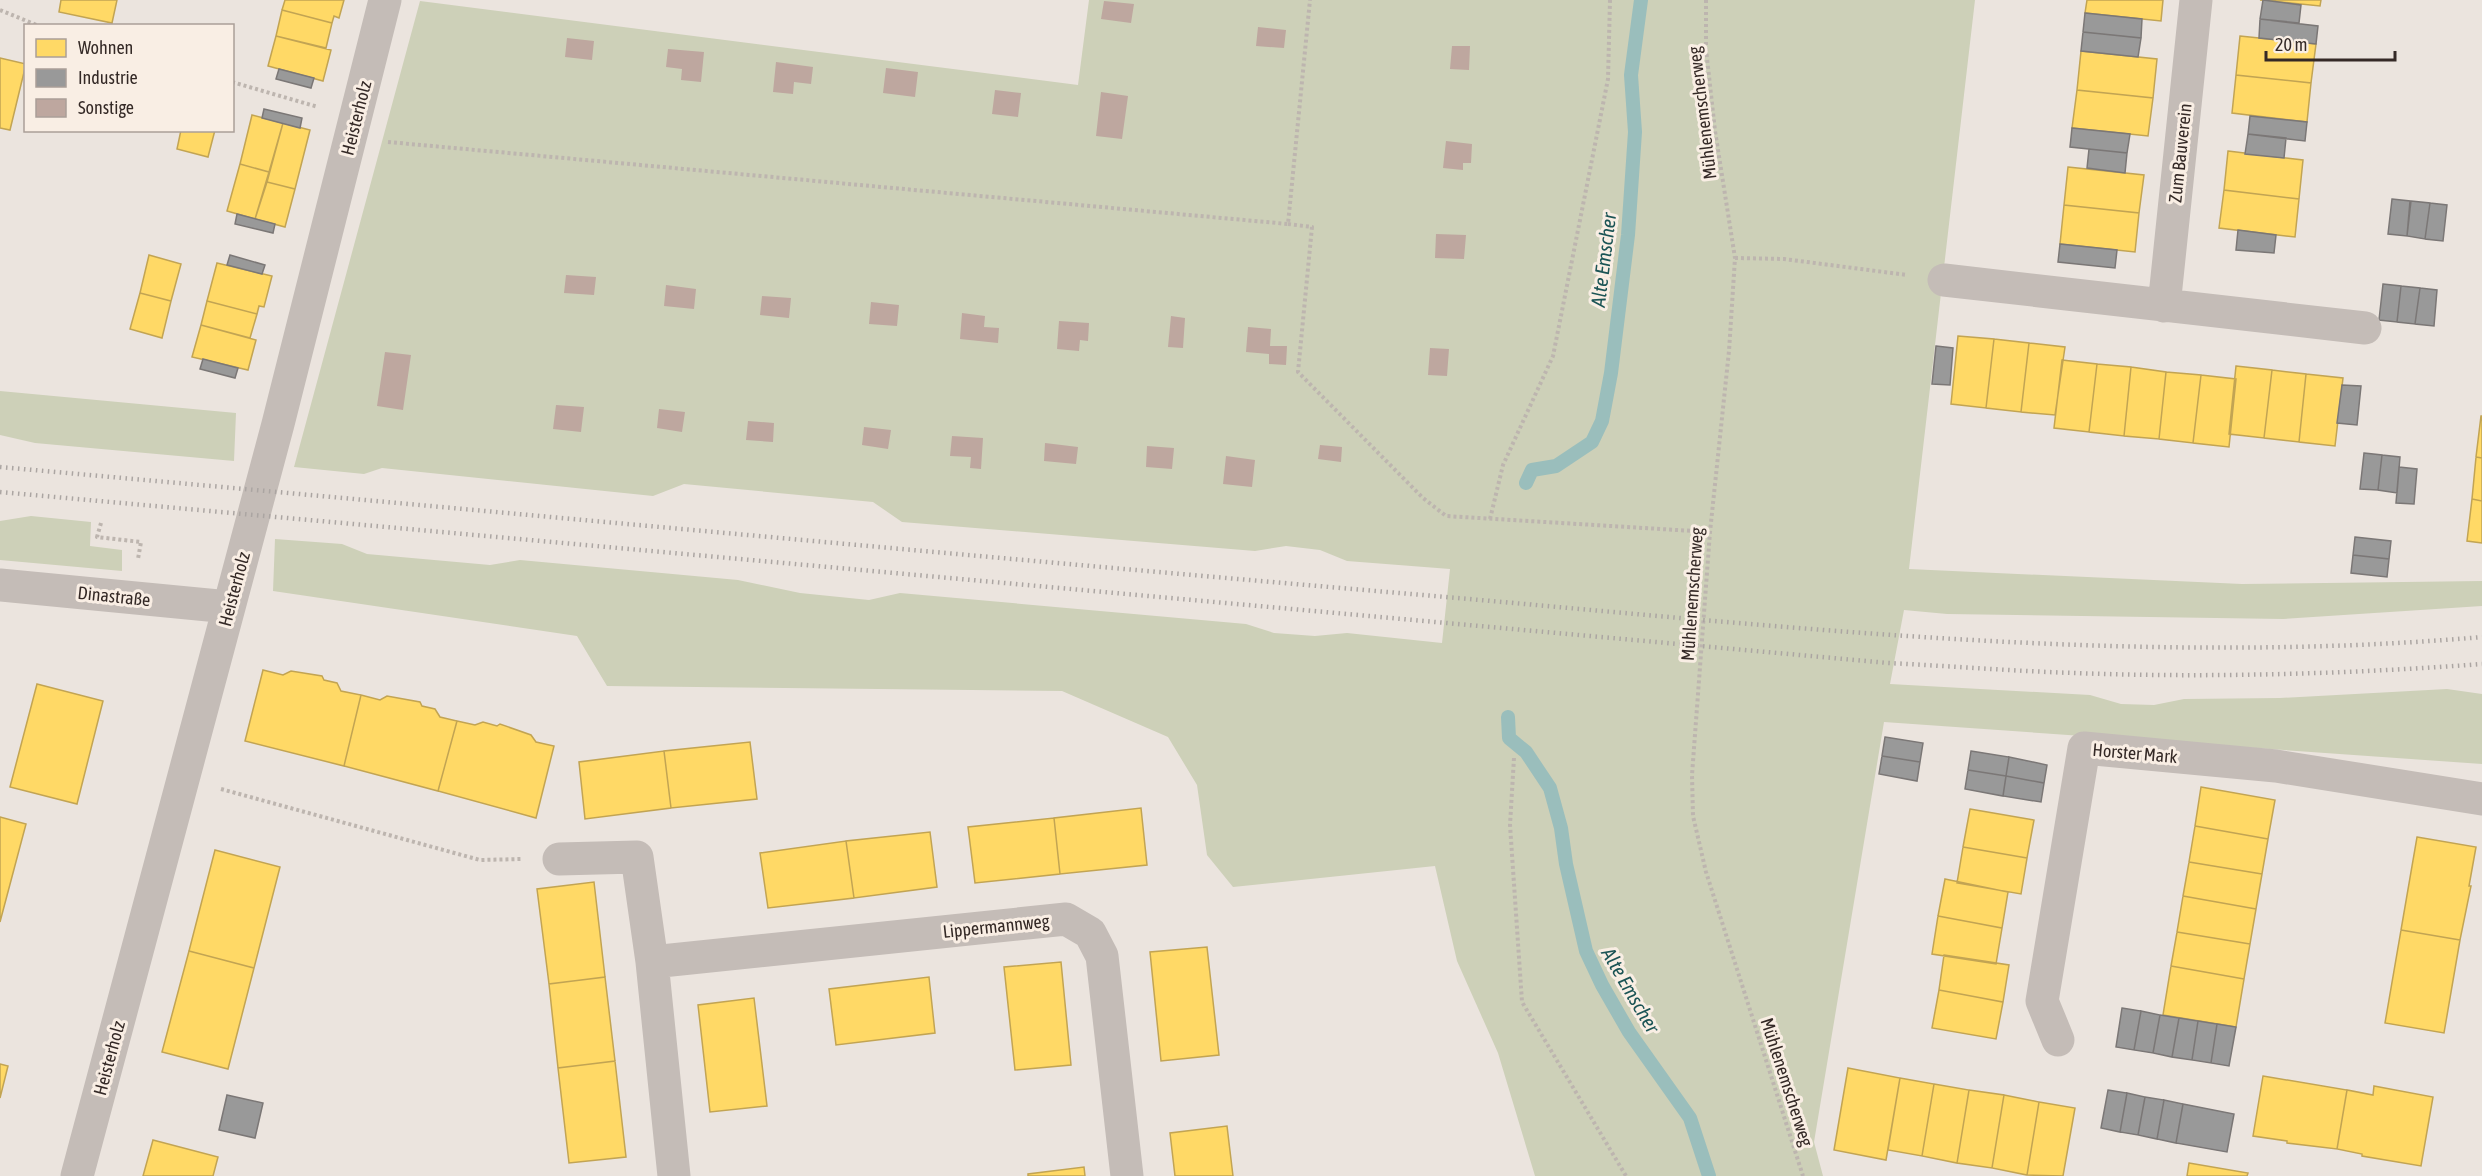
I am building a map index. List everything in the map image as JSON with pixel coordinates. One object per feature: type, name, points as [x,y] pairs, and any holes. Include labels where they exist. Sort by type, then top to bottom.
[{"type":"street","name":"Heisterholz","points":[[78,1176],[229,607],[385,0]]},
{"type":"street","name":"Zum Bauverein","points":[[2164,306],[2196,0]]},
{"type":"street","points":[[1944,280],[2365,328]]},
{"type":"street","name":"Dinastraße","points":[[0,585],[229,607]]},
{"type":"street","name":"Horster Mark","points":[[2058,1040],[2042,1001],[2084,748],[2276,766],[2482,799]]},
{"type":"street","points":[[559,859],[637,857],[652,962],[674,1176]]},
{"type":"street","name":"Lippermannweg","points":[[652,962],[1066,918],[1090,933],[1102,956],[1127,1176]]},
{"type":"path","points":[[1287,224],[1310,0]]},
{"type":"path","points":[[1490,519],[1503,465],[1553,356],[1608,79],[1611,0]]},
{"type":"path","name":"Mühlenemscherweg","points":[[1706,0],[1707,49],[1714,131],[1735,258],[1729,351],[1710,532],[1692,775],[1693,816],[1706,872],[1803,1176]]},
{"type":"path","points":[[0,10],[34,24]]},
{"type":"path","points":[[234,83],[353,128],[1312,227],[1298,372],[1423,498],[1446,516],[1710,532]]},
{"type":"path","points":[[1735,258],[1784,259],[1944,280]]},
{"type":"path","points":[[101,523],[97,537],[141,542],[131,598]]},
{"type":"path","points":[[1514,758],[1510,825],[1522,1002],[1626,1176]]},
{"type":"path","points":[[183,779],[480,860],[559,859]]},
{"type":"green space","points":[[1089,0],[1975,0],[1909,569],[2242,584],[2482,581],[2482,606],[2283,619],[1947,614],[1904,610],[1890,684],[2090,695],[2121,704],[2154,705],[2184,699],[2280,698],[2447,689],[2482,694],[2482,764],[1884,722],[1814,1142],[1823,1176],[1535,1176],[1498,1053],[1457,961],[1435,866],[1233,887],[1207,855],[1197,785],[1168,737],[1062,691],[607,686],[577,636],[273,591],[275,539],[342,544],[367,554],[490,565],[520,560],[738,580],[800,593],[869,600],[900,593],[1246,624],[1274,633],[1315,636],[1347,633],[1442,643],[1450,569],[1347,561],[1320,550],[1286,546],[1255,551],[902,522],[873,502],[684,484],[653,496],[382,468],[364,474],[294,467],[420,1],[1078,85]]},
{"type":"green space","points":[[0,391],[236,413],[234,461],[35,443],[0,435]]},
{"type":"green space","points":[[31,516],[91,522],[90,546],[122,550],[122,571],[0,560],[0,521]]},
{"type":"building: Wohnen","points":[[61,0],[117,0],[112,23],[59,12]]},
{"type":"building: Wohnen","points":[[285,0],[344,0],[339,18],[334,16],[332,23],[282,10]]},
{"type":"building: Wohnen","points":[[2087,0],[2163,0],[2161,21],[2085,13]]},
{"type":"building: Wohnen","points":[[2260,0],[2321,0],[2320,6]]},
{"type":"building: Wohnen","points":[[282,10],[332,23],[326,48],[276,36]]},
{"type":"building: Wohnen","points":[[276,36],[331,50],[323,81],[268,66]]},
{"type":"building: Wohnen","points":[[2240,36],[2316,44],[2311,83],[2236,75]]},
{"type":"building: Wohnen","points":[[2081,51],[2157,59],[2153,98],[2077,90]]},
{"type":"building: Wohnen","points":[[0,58],[24,64],[24,72],[10,130],[0,128]]},
{"type":"building: Wohnen","points":[[2236,75],[2311,83],[2307,122],[2232,113]]},
{"type":"building: Wohnen","points":[[2077,90],[2153,98],[2148,136],[2072,128]]},
{"type":"building: Wohnen","points":[[252,115],[283,123],[269,172],[240,164]]},
{"type":"building: Wohnen","points":[[283,123],[310,130],[295,189],[267,182]]},
{"type":"building: Wohnen","points":[[181,132],[214,132],[208,157],[177,149]]},
{"type":"building: Wohnen","points":[[2228,151],[2303,160],[2299,199],[2224,190]]},
{"type":"building: Wohnen","points":[[240,164],[269,172],[255,219],[227,211]]},
{"type":"building: Wohnen","points":[[2068,167],[2144,175],[2139,213],[2064,205]]},
{"type":"building: Wohnen","points":[[267,182],[295,189],[285,227],[255,219]]},
{"type":"building: Wohnen","points":[[2224,190],[2299,199],[2295,237],[2219,228]]},
{"type":"building: Wohnen","points":[[2064,205],[2139,213],[2135,252],[2060,244]]},
{"type":"building: Wohnen","points":[[149,255],[181,264],[171,301],[140,293]]},
{"type":"building: Wohnen","points":[[217,263],[272,276],[264,307],[259,306],[257,314],[207,301]]},
{"type":"building: Wohnen","points":[[140,293],[171,301],[162,338],[130,329]]},
{"type":"building: Wohnen","points":[[207,301],[257,314],[250,338],[201,325]]},
{"type":"building: Wohnen","points":[[201,325],[256,340],[248,370],[192,357]]},
{"type":"building: Wohnen","points":[[1958,336],[1994,339],[1986,408],[1951,404]]},
{"type":"building: Wohnen","points":[[1994,339],[2029,343],[2021,412],[1986,408]]},
{"type":"building: Wohnen","points":[[2029,343],[2065,347],[2055,415],[2021,412]]},
{"type":"building: Wohnen","points":[[2062,360],[2097,364],[2089,432],[2054,428]]},
{"type":"building: Wohnen","points":[[2097,364],[2131,367],[2124,436],[2089,432]]},
{"type":"building: Wohnen","points":[[2236,366],[2272,370],[2264,438],[2229,434]]},
{"type":"building: Wohnen","points":[[2131,367],[2166,372],[2159,439],[2124,436]]},
{"type":"building: Wohnen","points":[[2272,370],[2306,374],[2299,442],[2264,438]]},
{"type":"building: Wohnen","points":[[2166,372],[2201,375],[2193,443],[2159,439]]},
{"type":"building: Wohnen","points":[[2306,374],[2343,378],[2335,446],[2299,442]]},
{"type":"building: Wohnen","points":[[2201,375],[2236,379],[2229,447],[2193,443]]},
{"type":"building: Wohnen","points":[[2482,416],[2482,458],[2476,457]]},
{"type":"building: Wohnen","points":[[2476,457],[2482,458],[2482,501],[2472,499]]},
{"type":"building: Wohnen","points":[[2472,499],[2482,501],[2482,543],[2467,541]]},
{"type":"building: Wohnen","points":[[263,670],[283,675],[291,671],[322,676],[324,680],[337,683],[341,691],[361,695],[344,766],[245,741]]},
{"type":"building: Wohnen","points":[[37,684],[103,701],[77,804],[10,787]]},
{"type":"building: Wohnen","points":[[361,695],[380,700],[387,696],[420,702],[422,706],[435,709],[440,717],[457,721],[438,791],[344,766]]},
{"type":"building: Wohnen","points":[[457,721],[475,725],[483,722],[497,726],[500,724],[531,735],[536,742],[554,746],[536,818],[438,791]]},
{"type":"building: Wohnen","points":[[750,742],[757,799],[671,808],[664,751]]},
{"type":"building: Wohnen","points":[[664,751],[671,808],[585,819],[579,762]]},
{"type":"building: Wohnen","points":[[2201,787],[2275,800],[2268,839],[2195,826]]},
{"type":"building: Wohnen","points":[[1141,808],[1147,865],[1060,874],[1054,818]]},
{"type":"building: Wohnen","points":[[1970,809],[2034,820],[2027,858],[1963,847]]},
{"type":"building: Wohnen","points":[[0,817],[26,824],[0,922]]},
{"type":"building: Wohnen","points":[[1054,818],[1060,874],[975,883],[968,827]]},
{"type":"building: Wohnen","points":[[2195,826],[2268,839],[2262,874],[2189,862]]},
{"type":"building: Wohnen","points":[[930,832],[937,887],[854,898],[846,841]]},
{"type":"building: Wohnen","points":[[2417,837],[2476,847],[2460,940],[2401,930]]},
{"type":"building: Wohnen","points":[[846,841],[854,898],[768,908],[760,853]]},
{"type":"building: Wohnen","points":[[1963,847],[2027,858],[2021,894],[1957,883]]},
{"type":"building: Wohnen","points":[[215,850],[280,867],[254,968],[189,951]]},
{"type":"building: Wohnen","points":[[2189,862],[2262,874],[2256,909],[2183,896]]},
{"type":"building: Wohnen","points":[[1945,879],[2008,892],[2002,928],[1938,916]]},
{"type":"building: Wohnen","points":[[594,882],[605,977],[549,984],[537,889]]},
{"type":"building: Wohnen","points":[[2183,896],[2256,909],[2250,944],[2177,932]]},
{"type":"building: Wohnen","points":[[1938,916],[2002,928],[1996,964],[1932,954]]},
{"type":"building: Wohnen","points":[[2401,930],[2460,940],[2444,1033],[2385,1023]]},
{"type":"building: Wohnen","points":[[2177,932],[2250,944],[2244,979],[2171,966]]},
{"type":"building: Wohnen","points":[[1207,947],[1219,1055],[1161,1061],[1150,952]]},
{"type":"building: Wohnen","points":[[189,951],[254,968],[228,1069],[162,1052]]},
{"type":"building: Wohnen","points":[[1944,955],[2009,965],[2003,1002],[1939,990]]},
{"type":"building: Wohnen","points":[[1061,962],[1071,1065],[1015,1070],[1004,967]]},
{"type":"building: Wohnen","points":[[2171,966],[2244,979],[2236,1027],[2163,1015]]},
{"type":"building: Wohnen","points":[[605,977],[615,1061],[558,1068],[549,984]]},
{"type":"building: Wohnen","points":[[929,977],[935,1033],[836,1045],[829,989]]},
{"type":"building: Wohnen","points":[[1939,990],[2003,1002],[1996,1039],[1932,1028]]},
{"type":"building: Wohnen","points":[[754,998],[767,1106],[710,1112],[698,1005]]},
{"type":"building: Wohnen","points":[[615,1061],[626,1157],[569,1163],[558,1068]]},
{"type":"building: Wohnen","points":[[0,1064],[8,1066],[0,1098]]},
{"type":"building: Wohnen","points":[[1848,1068],[1900,1078],[1886,1160],[1834,1150]]},
{"type":"building: Wohnen","points":[[2263,1076],[2347,1090],[2337,1149],[2253,1136]]},
{"type":"building: Wohnen","points":[[1900,1078],[1934,1084],[1922,1156],[1888,1150]]},
{"type":"building: Wohnen","points":[[1934,1084],[1969,1090],[1957,1163],[1922,1156]]},
{"type":"building: Wohnen","points":[[2374,1086],[2433,1097],[2421,1166],[2362,1156],[2362,1154],[2337,1149],[2347,1090],[2373,1095]]},
{"type":"building: Wohnen","points":[[1969,1090],[2004,1095],[1992,1168],[1957,1163]]},
{"type":"building: Wohnen","points":[[2004,1095],[2039,1102],[2027,1175],[1992,1168]]},
{"type":"building: Wohnen","points":[[2039,1102],[2075,1108],[2063,1176],[2027,1175]]},
{"type":"building: Wohnen","points":[[1227,1126],[1233,1176],[1175,1176],[1170,1133]]},
{"type":"building: Wohnen","points":[[153,1140],[218,1157],[213,1176],[143,1176]]},
{"type":"building: Wohnen","points":[[2189,1163],[2248,1173],[2247,1176],[2187,1176]]},
{"type":"building: Wohnen","points":[[1084,1167],[1085,1176],[1028,1176],[1028,1174]]},
{"type":"building: Industrie","points":[[2263,0],[2301,5],[2299,23],[2260,19]]},
{"type":"building: Industrie","points":[[2085,13],[2142,19],[2141,38],[2083,32]]},
{"type":"building: Industrie","points":[[2260,19],[2318,26],[2316,44],[2259,38]]},
{"type":"building: Industrie","points":[[2083,32],[2141,38],[2138,57],[2081,51]]},
{"type":"building: Industrie","points":[[279,69],[314,78],[311,88],[276,79]]},
{"type":"building: Industrie","points":[[264,109],[302,118],[300,128],[262,118]]},
{"type":"building: Industrie","points":[[2250,116],[2307,122],[2305,141],[2248,134]]},
{"type":"building: Industrie","points":[[2072,128],[2130,134],[2127,153],[2070,147]]},
{"type":"building: Industrie","points":[[2248,134],[2286,138],[2284,158],[2245,154]]},
{"type":"building: Industrie","points":[[2089,149],[2127,153],[2125,173],[2087,168]]},
{"type":"building: Industrie","points":[[2392,199],[2410,201],[2407,236],[2388,234]]},
{"type":"building: Industrie","points":[[2411,201],[2430,203],[2425,239],[2407,236]]},
{"type":"building: Industrie","points":[[2430,203],[2447,205],[2443,241],[2425,239]]},
{"type":"building: Industrie","points":[[237,214],[275,224],[273,233],[235,224]]},
{"type":"building: Industrie","points":[[2238,230],[2276,235],[2274,253],[2236,250]]},
{"type":"building: Industrie","points":[[2060,244],[2117,250],[2115,268],[2058,262]]},
{"type":"building: Industrie","points":[[230,255],[265,265],[262,274],[227,265]]},
{"type":"building: Industrie","points":[[2383,284],[2401,286],[2397,322],[2379,320]]},
{"type":"building: Industrie","points":[[2401,286],[2420,288],[2415,324],[2397,322]]},
{"type":"building: Industrie","points":[[2420,288],[2437,290],[2434,326],[2415,324]]},
{"type":"building: Industrie","points":[[1936,346],[1953,348],[1950,385],[1932,384]]},
{"type":"building: Industrie","points":[[203,359],[238,368],[235,378],[200,369]]},
{"type":"building: Industrie","points":[[2342,385],[2361,386],[2357,425],[2337,423]]},
{"type":"building: Industrie","points":[[2364,453],[2382,455],[2378,490],[2360,489]]},
{"type":"building: Industrie","points":[[2382,455],[2400,457],[2397,493],[2378,490]]},
{"type":"building: Industrie","points":[[2399,467],[2417,469],[2414,504],[2396,503]]},
{"type":"building: Industrie","points":[[2355,537],[2391,541],[2389,559],[2353,555]]},
{"type":"building: Industrie","points":[[2353,555],[2389,559],[2387,577],[2351,573]]},
{"type":"building: Industrie","points":[[1885,737],[1923,743],[1920,762],[1882,756]]},
{"type":"building: Industrie","points":[[1971,751],[2009,757],[2006,776],[1968,770]]},
{"type":"building: Industrie","points":[[1882,756],[1920,762],[1917,781],[1879,774]]},
{"type":"building: Industrie","points":[[2009,757],[2047,765],[2044,783],[2006,776]]},
{"type":"building: Industrie","points":[[1968,770],[2006,776],[2003,796],[1965,789]]},
{"type":"building: Industrie","points":[[2006,776],[2044,783],[2041,802],[2003,796]]},
{"type":"building: Industrie","points":[[2122,1008],[2141,1011],[2134,1050],[2116,1047]]},
{"type":"building: Industrie","points":[[2141,1011],[2160,1015],[2153,1053],[2134,1050]]},
{"type":"building: Industrie","points":[[2160,1015],[2179,1018],[2172,1057],[2153,1053]]},
{"type":"building: Industrie","points":[[2179,1018],[2198,1021],[2192,1060],[2172,1057]]},
{"type":"building: Industrie","points":[[2198,1021],[2217,1024],[2211,1063],[2192,1060]]},
{"type":"building: Industrie","points":[[2217,1024],[2236,1027],[2229,1066],[2211,1063]]},
{"type":"building: Industrie","points":[[2108,1090],[2127,1093],[2120,1132],[2101,1128]]},
{"type":"building: Industrie","points":[[2127,1093],[2145,1097],[2138,1135],[2120,1132]]},
{"type":"building: Industrie","points":[[227,1095],[263,1103],[255,1138],[219,1130]]},
{"type":"building: Industrie","points":[[2145,1097],[2164,1100],[2157,1139],[2138,1135]]},
{"type":"building: Industrie","points":[[2164,1100],[2183,1104],[2176,1143],[2157,1139]]},
{"type":"building: Industrie","points":[[2183,1104],[2234,1114],[2227,1152],[2176,1143]]},
{"type":"building: Sonstige","points":[[1104,1],[1134,4],[1131,23],[1101,19]]},
{"type":"building: Sonstige","points":[[1258,27],[1286,30],[1284,48],[1256,46]]},
{"type":"building: Sonstige","points":[[567,38],[594,41],[592,60],[565,57]]},
{"type":"building: Sonstige","points":[[1452,46],[1470,46],[1469,70],[1450,69]]},
{"type":"building: Sonstige","points":[[668,49],[704,52],[701,82],[681,80],[682,69],[666,67]]},
{"type":"building: Sonstige","points":[[776,62],[813,67],[811,84],[794,82],[793,94],[773,92]]},
{"type":"building: Sonstige","points":[[886,68],[918,72],[915,97],[883,93]]},
{"type":"building: Sonstige","points":[[995,90],[1021,93],[1018,117],[992,114]]},
{"type":"building: Sonstige","points":[[1101,92],[1128,96],[1122,139],[1096,136]]},
{"type":"building: Sonstige","points":[[1446,141],[1472,144],[1471,163],[1463,163],[1463,170],[1443,168]]},
{"type":"building: Sonstige","points":[[1436,234],[1466,235],[1464,259],[1435,258]]},
{"type":"building: Sonstige","points":[[566,275],[596,277],[594,295],[564,293]]},
{"type":"building: Sonstige","points":[[666,285],[696,289],[694,309],[664,306]]},
{"type":"building: Sonstige","points":[[762,296],[791,298],[789,318],[760,315]]},
{"type":"building: Sonstige","points":[[871,302],[899,305],[897,326],[869,324]]},
{"type":"building: Sonstige","points":[[962,313],[985,316],[984,327],[999,328],[998,343],[960,339]]},
{"type":"building: Sonstige","points":[[1171,316],[1185,318],[1183,348],[1168,347]]},
{"type":"building: Sonstige","points":[[1059,321],[1089,323],[1088,341],[1080,340],[1079,351],[1057,349]]},
{"type":"building: Sonstige","points":[[1248,327],[1271,329],[1270,346],[1287,346],[1286,365],[1269,364],[1269,354],[1246,352]]},
{"type":"building: Sonstige","points":[[1430,348],[1449,349],[1447,376],[1428,375]]},
{"type":"building: Sonstige","points":[[385,352],[411,355],[403,410],[377,406]]},
{"type":"building: Sonstige","points":[[556,405],[584,407],[581,432],[553,429]]},
{"type":"building: Sonstige","points":[[659,409],[685,412],[682,432],[657,428]]},
{"type":"building: Sonstige","points":[[748,421],[774,423],[773,442],[746,440]]},
{"type":"building: Sonstige","points":[[864,427],[891,430],[888,449],[862,445]]},
{"type":"building: Sonstige","points":[[952,436],[983,438],[981,469],[970,468],[971,457],[950,456]]},
{"type":"building: Sonstige","points":[[1045,443],[1078,447],[1076,464],[1044,461]]},
{"type":"building: Sonstige","points":[[1320,445],[1342,447],[1341,462],[1318,459]]},
{"type":"building: Sonstige","points":[[1147,446],[1174,448],[1172,469],[1146,467]]},
{"type":"building: Sonstige","points":[[1226,456],[1255,460],[1252,487],[1223,484]]},
{"type":"waterway","name":"Alte Emscher","points":[[1526,483],[1532,470],[1556,466],[1592,442],[1602,421],[1611,373],[1628,235],[1635,132],[1631,75],[1641,0]]},
{"type":"waterway","name":"Alte Emscher","points":[[1508,717],[1509,738],[1526,752],[1550,788],[1561,828],[1566,864],[1586,951],[1602,985],[1629,1032],[1690,1118],[1709,1176]]},
{"type":"railway","points":[[0,467],[1704,620],[1963,640],[2223,648],[2352,645],[2482,637]]},
{"type":"railway","points":[[0,492],[1888,663],[2051,672],[2176,675],[2329,673],[2482,664]]}]
